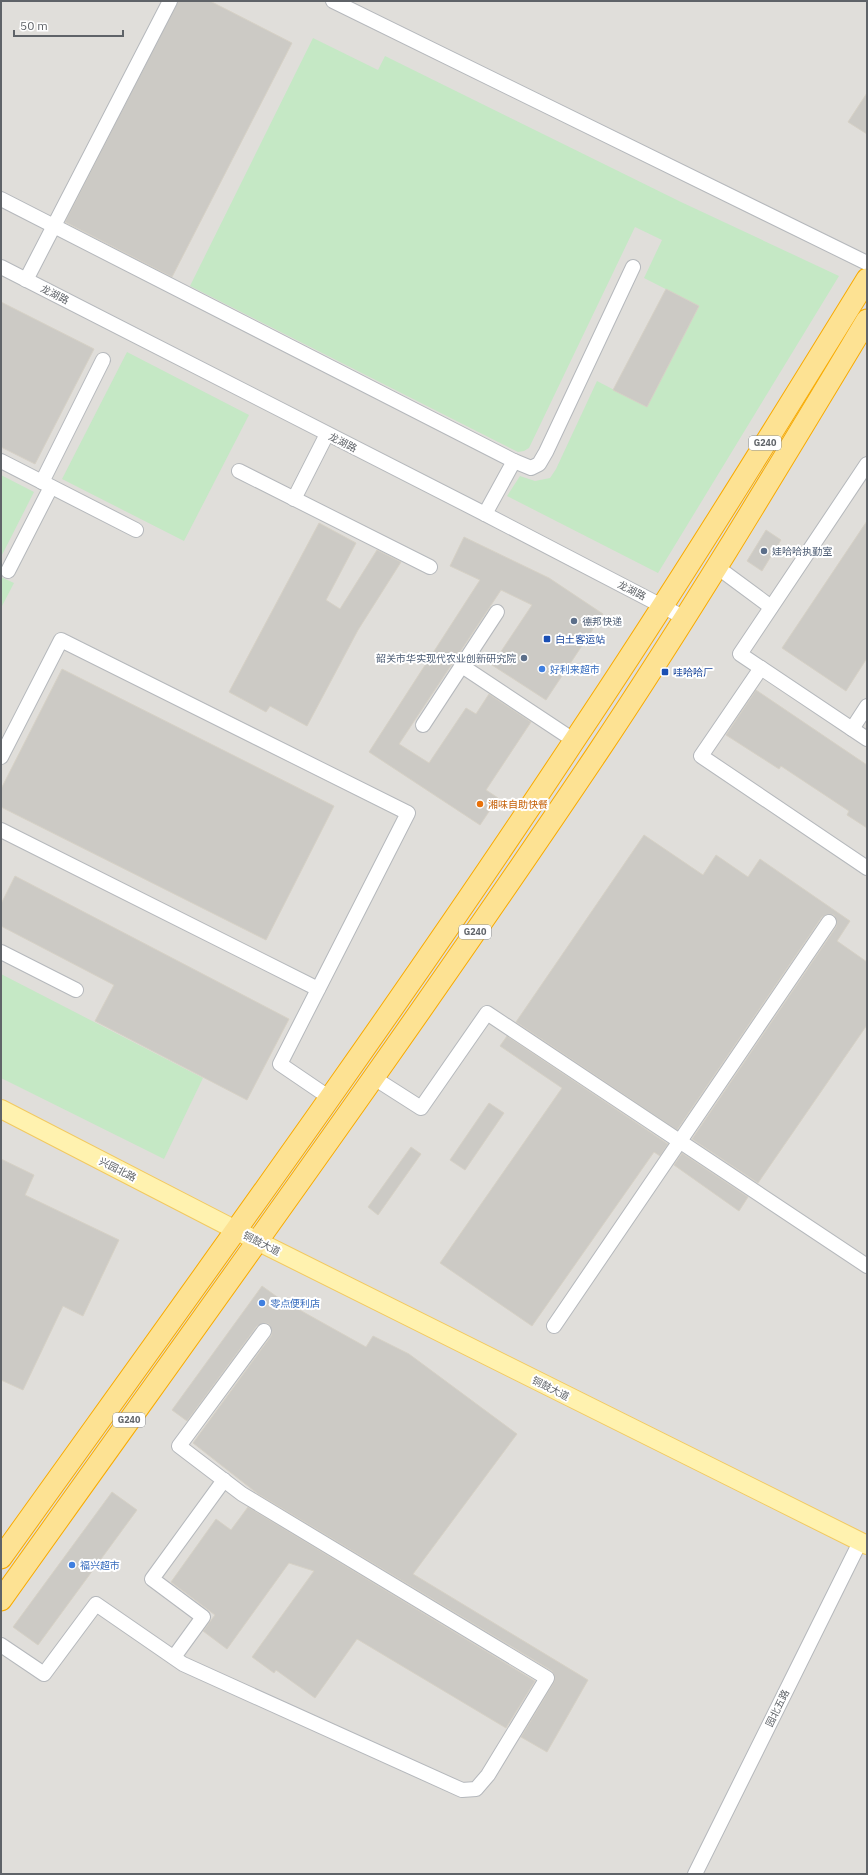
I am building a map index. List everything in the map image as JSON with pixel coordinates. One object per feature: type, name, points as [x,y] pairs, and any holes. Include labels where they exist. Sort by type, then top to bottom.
[{"type":"highway","name":"G240","points":[[1,1558],[330,1098],[575,741],[663,606],[867,279]]},
{"type":"highway","name":"G240","points":[[1,1600],[374,1078],[597,754],[717,567],[867,320]]},
{"type":"main road","name":"兴园北路","points":[[1,1109],[236,1230]]},
{"type":"main road","name":"铜鼓大道","points":[[236,1230],[864,1543]]},
{"type":"street","points":[[26,280],[170,1]]},
{"type":"street","points":[[333,1],[867,263]]},
{"type":"street","points":[[1,199],[514,461],[531,468],[535,467],[543,459],[633,267]]},
{"type":"street","name":"龙湖路","points":[[1,267],[485,514],[685,618]]},
{"type":"street","points":[[8,571],[103,360]]},
{"type":"street","points":[[294,499],[328,434]]},
{"type":"street","points":[[1,461],[136,530]]},
{"type":"street","points":[[485,514],[514,461]]},
{"type":"street","points":[[867,464],[740,654],[867,739]]},
{"type":"street","points":[[239,471],[430,567]]},
{"type":"street","points":[[717,567],[771,607]]},
{"type":"street","points":[[423,725],[497,612]]},
{"type":"street","points":[[1,757],[62,640],[408,814],[280,1064],[330,1098]]},
{"type":"street","points":[[462,666],[575,741]]},
{"type":"street","points":[[761,668],[702,756],[867,868]]},
{"type":"street","points":[[852,729],[867,706]]},
{"type":"street","points":[[1,830],[318,989]]},
{"type":"street","points":[[554,1326],[828,922]]},
{"type":"street","points":[[1,952],[76,990]]},
{"type":"street","points":[[374,1078],[421,1108],[487,1013],[867,1266]]},
{"type":"street","points":[[1,1645],[44,1674],[96,1604],[183,1664],[462,1790],[476,1789],[488,1775],[547,1678],[242,1494],[179,1446],[264,1330]]},
{"type":"street","points":[[174,1657],[203,1617],[152,1579],[224,1480]]},
{"type":"street","name":"园北五路","points":[[695,1874],[864,1543]]},
{"type":"shaded area","points":[[1,1],[867,1],[867,1874],[1,1874]]},
{"type":"green space","points":[[313,38],[378,70],[385,56],[681,202],[839,276],[658,573],[507,496],[520,476],[535,481],[550,478],[556,469],[597,381],[647,407],[699,306],[644,278],[662,240],[635,227],[529,448],[518,452],[190,286]]},
{"type":"green space","points":[[127,352],[249,415],[184,541],[62,479]]},
{"type":"green space","points":[[1,475],[34,492],[1,557]]},
{"type":"green space","points":[[1,577],[14,583],[1,608]]},
{"type":"green space","points":[[1,974],[203,1078],[164,1159],[1,1078]]},
{"type":"building","points":[[178,1],[210,1],[292,43],[172,277],[65,222]]},
{"type":"building","points":[[867,93],[867,134],[848,122]]},
{"type":"building","points":[[666,289],[699,306],[647,407],[613,390]]},
{"type":"building","points":[[1,302],[94,349],[35,464],[1,447]]},
{"type":"building","points":[[867,521],[867,658],[846,691],[782,648]]},
{"type":"building","points":[[319,523],[356,543],[326,600],[340,609],[377,550],[401,562],[358,630],[307,726],[270,706],[266,712],[229,692]]},
{"type":"building","name":"娃哈哈执勤室","points":[[766,530],[781,540],[762,571],[747,561]]},
{"type":"building","points":[[464,537],[549,578],[603,614],[546,700],[492,665],[532,605],[501,590],[399,744],[429,763],[466,708],[476,714],[489,694],[531,722],[486,790],[498,798],[480,825],[369,752],[480,580],[450,566]]},
{"type":"building","points":[[62,669],[334,806],[266,940],[1,807],[1,789]]},
{"type":"building","points":[[756,690],[867,765],[867,828],[847,815],[849,811],[781,766],[779,769],[726,735]]},
{"type":"building","points":[[644,835],[703,875],[716,855],[748,877],[760,859],[850,921],[837,941],[867,962],[867,1025],[758,1183],[692,1139],[836,927],[837,922],[834,915],[829,914],[822,917],[677,1130],[516,1022]]},
{"type":"building","points":[[15,876],[289,1019],[247,1100],[95,1021],[114,985],[1,926],[1,904]]},
{"type":"building","points":[[507,1036],[668,1144],[660,1156],[654,1152],[532,1326],[440,1263],[562,1088],[500,1046]]},
{"type":"building","points":[[489,1103],[504,1113],[465,1170],[450,1160]]},
{"type":"building","points":[[411,1147],[421,1154],[378,1215],[368,1207]]},
{"type":"building","points":[[682,1153],[748,1197],[739,1211],[674,1165]]},
{"type":"building","points":[[1,1159],[34,1175],[25,1195],[119,1240],[83,1316],[63,1306],[23,1390],[1,1380]]},
{"type":"building","points":[[262,1286],[280,1299],[366,1347],[373,1336],[409,1354],[517,1434],[413,1574],[588,1680],[547,1752],[521,1737],[554,1682],[555,1678],[552,1671],[258,1494],[193,1443],[271,1336],[272,1332],[269,1324],[265,1323],[257,1326],[187,1421],[172,1410]]},
{"type":"building","points":[[112,1492],[137,1510],[38,1645],[13,1627]]},
{"type":"building","points":[[248,1507],[535,1681],[506,1728],[357,1639],[315,1698],[276,1670],[274,1673],[252,1657],[314,1571],[289,1563],[227,1649],[203,1631],[215,1615],[171,1582],[216,1519],[231,1530]]},
{"type":"place","name":"娃哈哈执勤室","points":[[764,551]]},
{"type":"place","name":"德邦快递","points":[[574,621]]},
{"type":"place","name":"白土客运站","points":[[547,639]]},
{"type":"place","name":"韶关市华实现代农业创新研究院","points":[[524,658]]},
{"type":"place","name":"好利来超市","points":[[542,669]]},
{"type":"place","name":"哇哈哈厂","points":[[665,672]]},
{"type":"place","name":"湘味自助快餐","points":[[480,804]]},
{"type":"place","name":"零点便利店","points":[[262,1303]]},
{"type":"place","name":"福兴超市","points":[[72,1565]]}]
